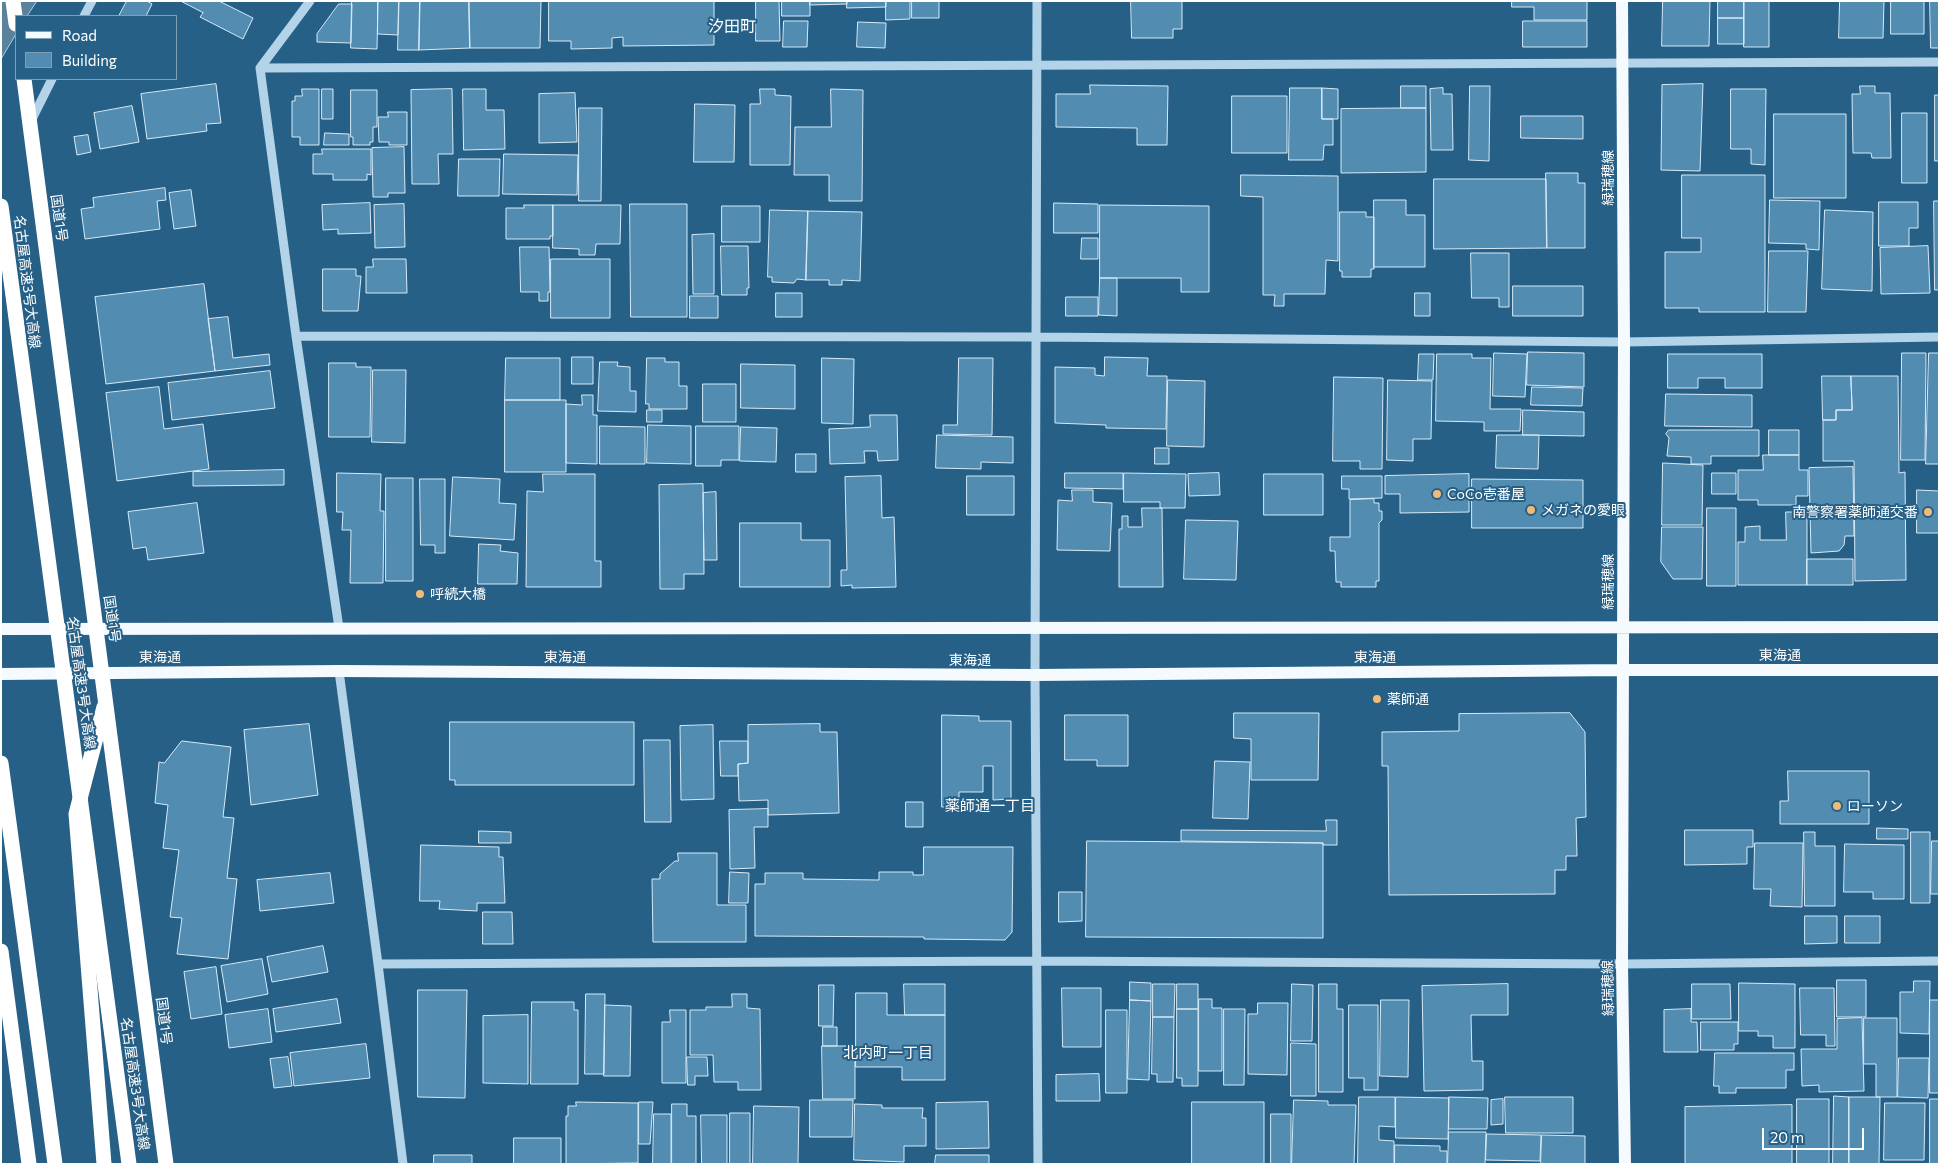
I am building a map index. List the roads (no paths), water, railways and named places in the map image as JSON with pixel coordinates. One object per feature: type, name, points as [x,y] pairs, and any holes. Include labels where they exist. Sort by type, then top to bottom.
[{"type":"highway","points":[[13,1],[15,16]]},
{"type":"highway","name":"国道1号","points":[[24,80],[166,1164]]},
{"type":"highway","name":"名古屋高速3号大高線","points":[[1,206],[129,1164]]},
{"type":"highway","points":[[104,1164],[76,814],[106,699]]},
{"type":"highway","points":[[1,764],[55,1164]]},
{"type":"highway","points":[[1,951],[29,1164]]},
{"type":"main road","name":"緑瑞穂線","points":[[1622,1],[1624,342],[1622,964],[1625,1164]]},
{"type":"main road","name":"東海通","points":[[1,628],[1036,629],[1939,627]]},
{"type":"main road","name":"東海通","points":[[1,674],[339,671],[1035,675],[1623,670],[1939,670]]},
{"type":"street","points":[[85,15],[92,1]]},
{"type":"street","points":[[310,1],[260,68],[296,336],[339,628]]},
{"type":"street","points":[[1037,1],[1035,675],[1038,1164]]},
{"type":"street","points":[[260,68],[1939,62]]},
{"type":"street","points":[[30,123],[52,80]]},
{"type":"street","points":[[296,336],[1037,337],[1624,342],[1939,337]]},
{"type":"street","points":[[339,671],[403,1164]]},
{"type":"street","points":[[378,964],[1037,961],[1622,964],[1939,962]]},
{"type":"water","points":[[1,1],[37,1],[28,15],[15,15],[15,36],[1,59]]},
{"type":"place","name":"CoCo壱番屋","points":[[1437,494]]},
{"type":"place","name":"メガネの愛眼","points":[[1531,510]]},
{"type":"place","name":"南警察署薬師通交番","points":[[1928,512]]},
{"type":"place","name":"呼続大橋","points":[[420,594]]},
{"type":"place","name":"薬師通","points":[[1377,699]]},
{"type":"place","name":"ローソン","points":[[1837,806]]},
{"type":"district","name":"汐田町","points":[[732,27]]},
{"type":"district","name":"薬師通一丁目","points":[[990,806]]},
{"type":"district","name":"北内町一丁目","points":[[888,1053]]}]
